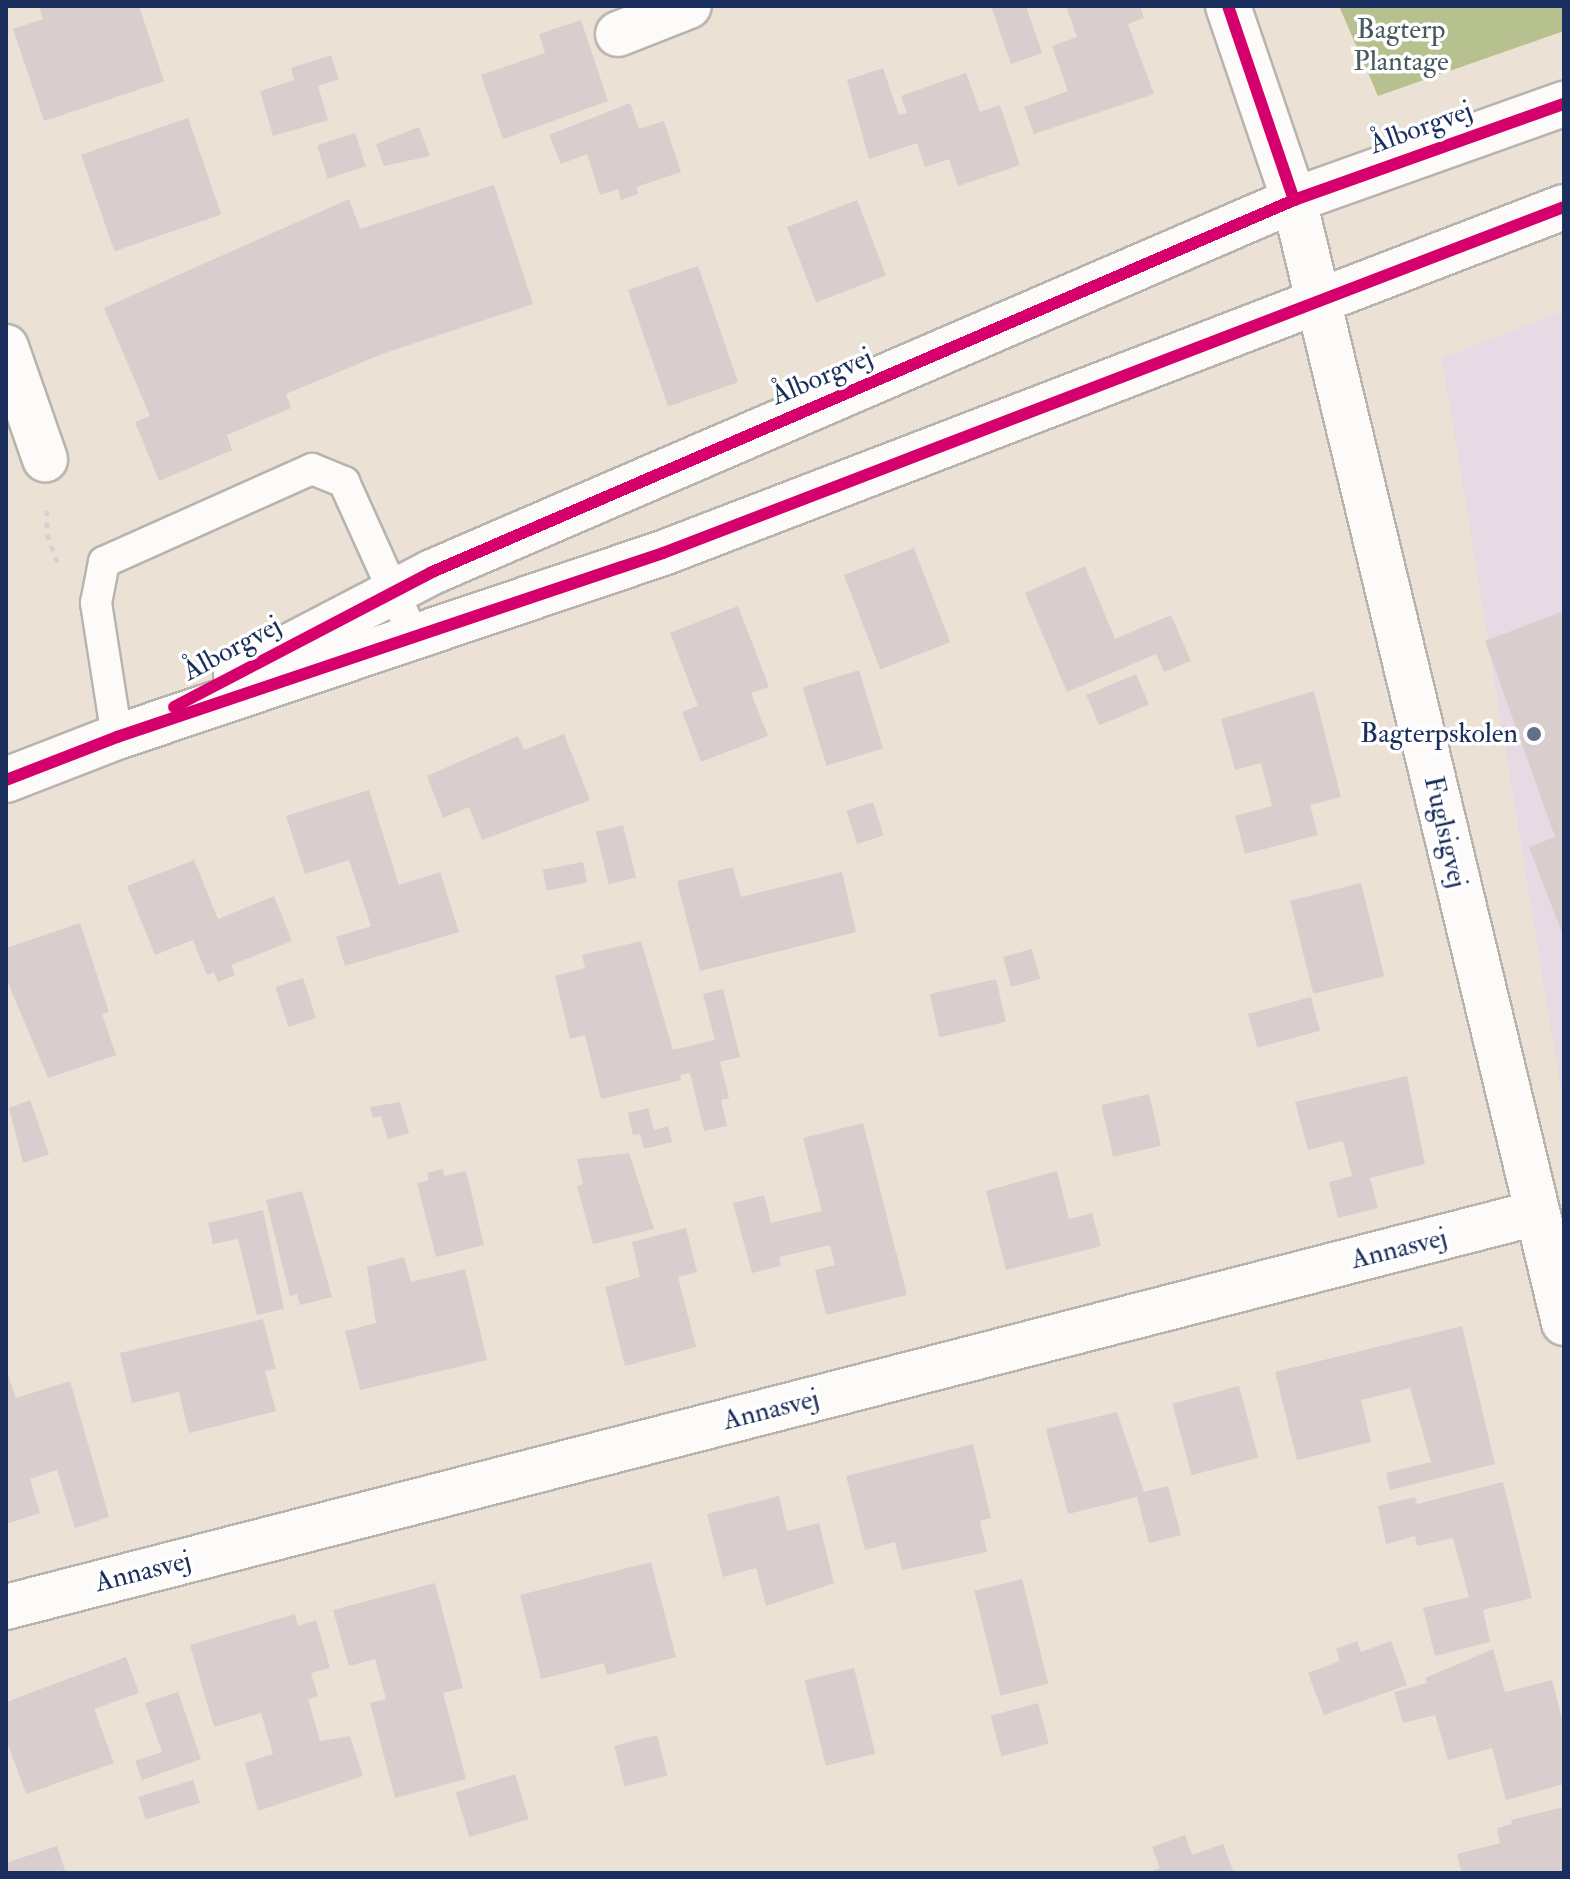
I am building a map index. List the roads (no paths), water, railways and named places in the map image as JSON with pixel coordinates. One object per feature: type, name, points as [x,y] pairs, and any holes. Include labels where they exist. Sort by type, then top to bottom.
[{"type":"main road","points":[[618,34],[689,6]]},
{"type":"main road","name":"Fuglsigvej","points":[[1228,6],[1294,200],[1564,1323]]},
{"type":"main road","name":"Ålborgvej","points":[[117,737],[396,590],[1294,200],[1564,104]]},
{"type":"main road","name":"Ålborgvej","points":[[6,780],[117,737],[663,553],[1195,347],[1319,305],[1564,207]]},
{"type":"main road","points":[[6,347],[45,459]]},
{"type":"main road","name":"Annasvej","points":[[6,1607],[1536,1213]]},
{"type":"lane","points":[[117,737],[96,603],[104,562],[312,469],[344,482],[396,590],[414,637]]},
{"type":"place","name":"Bagterpskolen","points":[[1534,734]]},
{"type":"park label","name":"Bagterp Plantage","points":[[1401,46]]}]
